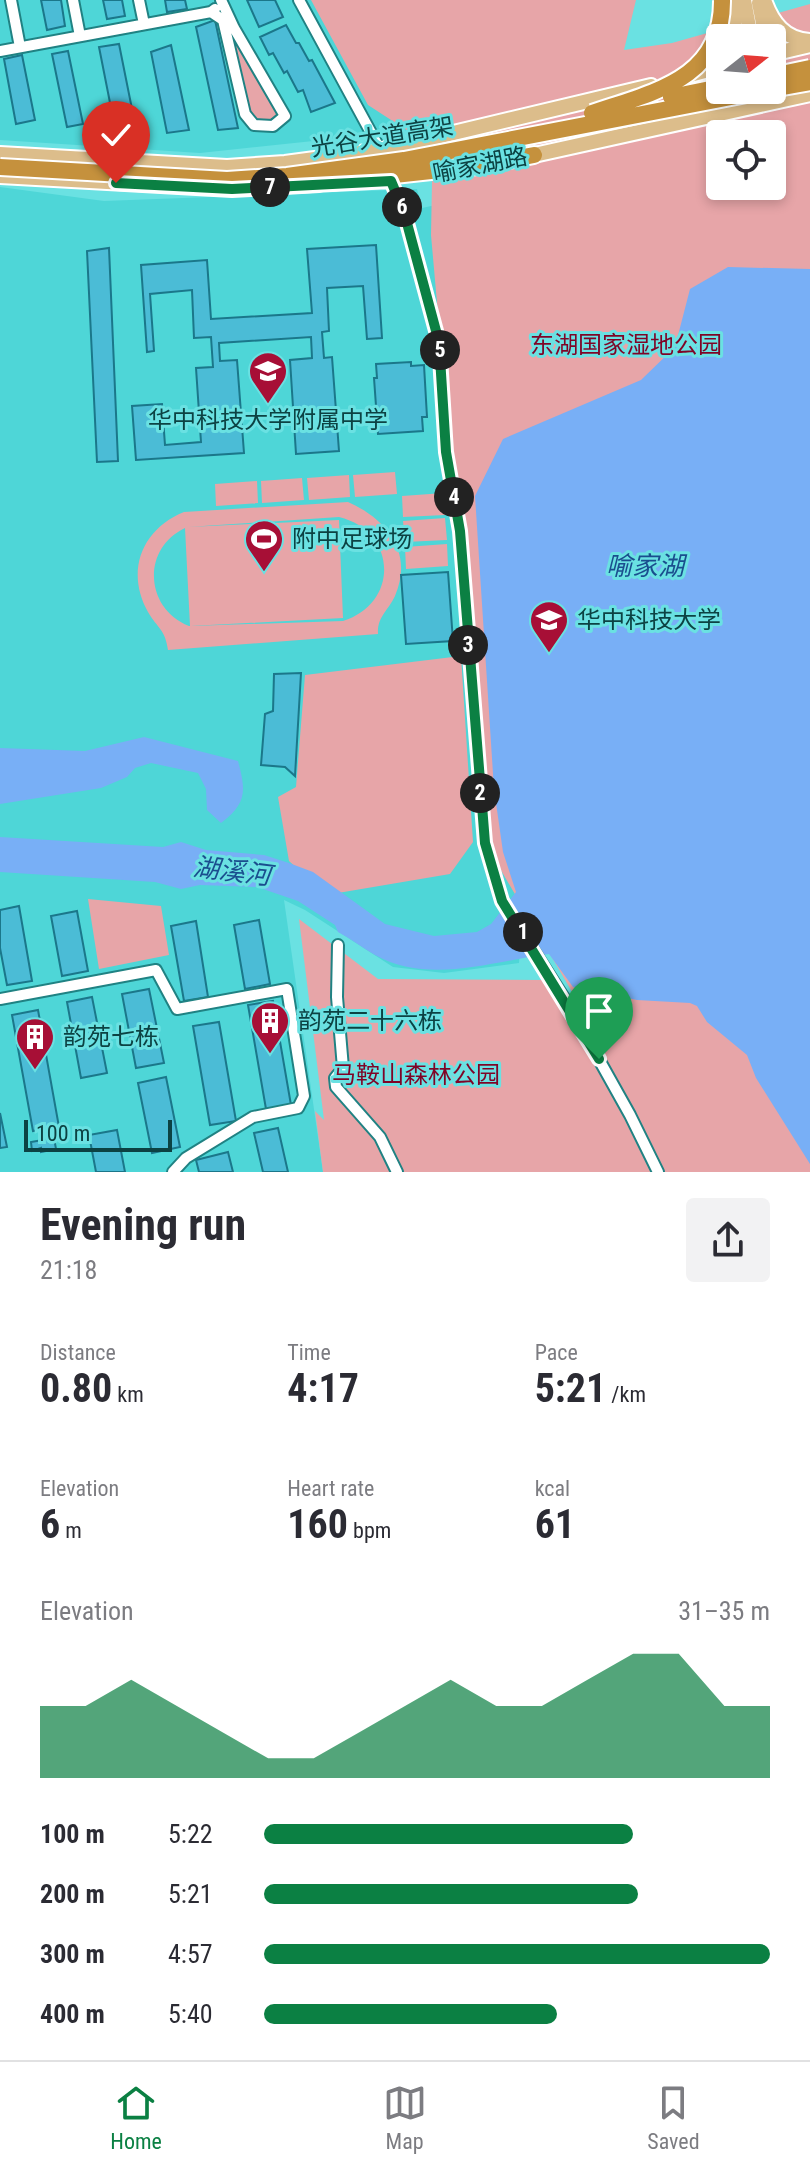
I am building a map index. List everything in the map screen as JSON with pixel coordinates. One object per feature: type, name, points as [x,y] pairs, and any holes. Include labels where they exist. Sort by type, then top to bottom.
[{"type":"highway","points":[[592,113],[656,92],[696,69],[714,46],[720,30],[722,0]]},
{"type":"highway","points":[[786,73],[810,68]]},
{"type":"highway","name":"光谷大道高架","points":[[786,89],[810,82]]},
{"type":"highway","name":"光谷大道高架","points":[[0,164],[227,174],[286,171],[404,154],[706,90]]},
{"type":"highway","name":"光谷大道高架","points":[[0,164],[227,180],[287,176],[404,160],[714,104]]},
{"type":"highway","points":[[287,176],[330,182],[477,166],[534,155]]},
{"type":"main road","points":[[734,0],[734,24]]},
{"type":"main road","points":[[744,0],[748,24]]},
{"type":"main road","points":[[758,0],[763,24]]},
{"type":"main road","points":[[764,0],[776,24],[786,34],[795,40],[810,43]]},
{"type":"main road","points":[[786,50],[810,43]]},
{"type":"main road","name":"喻家湖路","points":[[0,154],[227,167],[285,163],[382,150],[599,100],[706,70]]},
{"type":"main road","name":"喻家湖路","points":[[786,94],[810,94]]},
{"type":"main road","name":"喻家湖路","points":[[0,176],[232,189],[391,181],[485,168],[730,104]]},
{"type":"street","points":[[11,0],[20,47]]},
{"type":"street","points":[[73,0],[80,36]]},
{"type":"street","points":[[139,0],[144,24]]},
{"type":"street","points":[[0,51],[211,12],[220,0],[285,116],[273,126],[254,125],[245,114],[223,20],[211,12]]},
{"type":"street","points":[[299,0],[382,150],[404,212],[439,342],[446,452],[460,531],[482,819],[485,843],[502,901],[542,962],[630,1115],[658,1172]]},
{"type":"street","points":[[338,945],[337,997],[343,1068],[335,1078],[336,1087],[380,1137],[397,1172]]},
{"type":"street","points":[[0,999],[156,970],[165,981],[177,1009],[287,989],[304,1096],[298,1108],[243,1122],[186,1158],[173,1172]]},
{"type":"shaded area","points":[[0,0],[458,0],[474,124],[200,153],[0,140]]},
{"type":"shaded area","name":"华中科技大学","points":[[706,147],[706,200],[773,200],[810,1172],[523,909],[519,963],[444,973],[393,967],[305,910],[284,900],[323,1172],[0,1172],[0,187],[104,201],[417,189],[422,208]]},
{"type":"green space","name":"东湖国家湿地公园","points":[[311,0],[636,0],[624,50],[672,43],[706,33],[706,104],[786,104],[786,24],[739,24],[810,4],[810,1172],[323,1172],[315,1111],[324,1120],[299,919],[378,979],[544,980],[561,994],[575,997],[485,843],[431,235],[432,182],[453,123],[408,131],[368,105]]},
{"type":"green space","points":[[230,27],[279,114],[269,121],[251,117]]},
{"type":"green space","points":[[395,472],[397,494],[355,497],[353,475]]},
{"type":"green space","points":[[349,475],[350,497],[309,500],[307,478]]},
{"type":"green space","points":[[302,478],[304,500],[262,503],[261,481]]},
{"type":"green space","points":[[257,481],[258,503],[216,506],[215,484]]},
{"type":"green space","points":[[444,493],[445,515],[403,517],[402,496]]},
{"type":"green space","points":[[348,502],[362,509],[385,527],[393,538],[401,565],[395,596],[381,618],[378,634],[168,650],[163,633],[141,597],[138,567],[148,540],[157,529],[184,512]],"holes":[[[339,517],[358,525],[372,537],[381,551],[384,568],[382,584],[375,599],[362,612],[343,621],[191,626],[343,618],[339,520],[188,527]],[[185,528],[190,626],[174,618],[164,606],[154,578],[155,564],[161,550]]]},
{"type":"green space","points":[[445,518],[447,540],[405,542],[403,521]]},
{"type":"green space","points":[[447,544],[448,566],[406,569],[405,547]]},
{"type":"green space","points":[[461,656],[473,842],[450,874],[326,895],[289,861],[278,797],[296,787],[305,675]]},
{"type":"green space","points":[[88,899],[161,906],[169,955],[99,969]]},
{"type":"water","name":"喻家湖","points":[[728,267],[810,269],[810,1164],[756,1078],[747,1055],[707,1022],[697,1006],[690,1003],[637,1000],[573,987],[549,954],[439,970],[396,964],[338,932],[335,925],[298,901],[257,887],[200,885],[181,889],[155,882],[0,872],[0,837],[163,847],[181,842],[206,850],[264,855],[313,872],[385,924],[434,936],[477,932],[491,924],[516,892],[503,852],[494,789],[475,496],[503,439],[641,380],[675,347],[690,289]]},
{"type":"water","points":[[144,737],[238,761],[243,789],[236,809],[221,823],[207,810],[206,789],[198,773],[151,763],[135,768],[127,777],[101,788],[0,804],[0,748],[85,751]]},
{"type":"building","points":[[41,0],[61,0],[65,26],[47,30]]},
{"type":"building","points":[[103,0],[122,0],[125,16],[107,19]]},
{"type":"building","points":[[165,0],[185,0],[187,9],[167,12]]},
{"type":"building","points":[[247,0],[275,0],[283,17],[259,27]]},
{"type":"building","points":[[215,20],[238,128],[218,130],[196,27]]},
{"type":"building","points":[[286,25],[309,61],[312,60],[335,103],[311,112],[303,90],[298,92],[273,53],[269,55],[260,37]]},
{"type":"building","points":[[119,44],[135,124],[115,128],[99,47]]},
{"type":"building","points":[[171,45],[189,130],[167,133],[151,52]]},
{"type":"building","points":[[68,51],[83,124],[67,127],[52,54]]},
{"type":"building","points":[[22,55],[35,120],[16,124],[4,59]]},
{"type":"building","points":[[376,245],[382,338],[367,339],[363,286],[327,288],[329,331],[322,332],[324,358],[332,357],[339,451],[296,454],[290,360],[312,358],[311,337],[219,343],[220,361],[237,360],[244,453],[136,460],[132,406],[162,404],[165,445],[201,442],[196,368],[213,367],[211,337],[194,338],[192,290],[150,294],[154,351],[147,352],[141,265],[207,260],[211,319],[312,313],[307,249]]},
{"type":"building","points":[[109,248],[118,461],[97,462],[87,251]]},
{"type":"building","points":[[411,362],[411,366],[424,365],[427,417],[422,417],[423,431],[378,434],[376,364]]},
{"type":"building","points":[[448,572],[453,641],[406,644],[401,575]]},
{"type":"building","points":[[301,673],[295,776],[285,767],[261,765],[265,714],[273,711],[274,674]]},
{"type":"building","points":[[19,906],[32,981],[7,985],[0,948],[0,910]]},
{"type":"building","points":[[77,911],[88,971],[62,976],[51,916]]},
{"type":"building","points":[[259,920],[270,984],[245,989],[234,925]]},
{"type":"building","points":[[196,921],[208,997],[184,1001],[171,926]]},
{"type":"building","points":[[149,989],[164,1063],[136,1068],[122,994]]},
{"type":"building","points":[[92,997],[107,1073],[81,1078],[67,1002]]},
{"type":"building","name":"韵苑二十六栋","points":[[273,1001],[291,1105],[266,1109],[248,1005]]},
{"type":"building","name":"韵苑七栋","points":[[38,1010],[59,1127],[33,1131],[12,1015]]},
{"type":"building","points":[[219,1022],[236,1121],[210,1125],[193,1026]]},
{"type":"building","points":[[166,1077],[180,1147],[152,1153],[138,1083]]},
{"type":"building","points":[[0,1113],[7,1147],[0,1148]]},
{"type":"building","points":[[278,1128],[288,1172],[263,1172],[254,1133]]},
{"type":"building","points":[[117,1130],[125,1172],[96,1172],[89,1135]]},
{"type":"building","points":[[54,1138],[56,1149],[32,1151],[31,1142]]},
{"type":"building","points":[[228,1152],[233,1172],[199,1172],[196,1160]]},
{"type":"place","name":"华中科技大学附属中学","points":[[268,405]]},
{"type":"place","name":"附中足球场","points":[[264,573]]},
{"type":"place","name":"华中科技大学","points":[[549,654]]},
{"type":"place","name":"韵苑二十六栋","points":[[270,1055]]},
{"type":"place","name":"韵苑七栋","points":[[35,1071]]},
{"type":"route","points":[[116,183],[232,189],[391,181],[414,244],[439,342],[446,452],[460,531],[485,843],[502,901],[599,1059]]},
{"type":"water label","name":"湖溪河","points":[[232,871]]},
{"type":"park label","name":"马鞍山森林公园","points":[[416,1075]]}]
